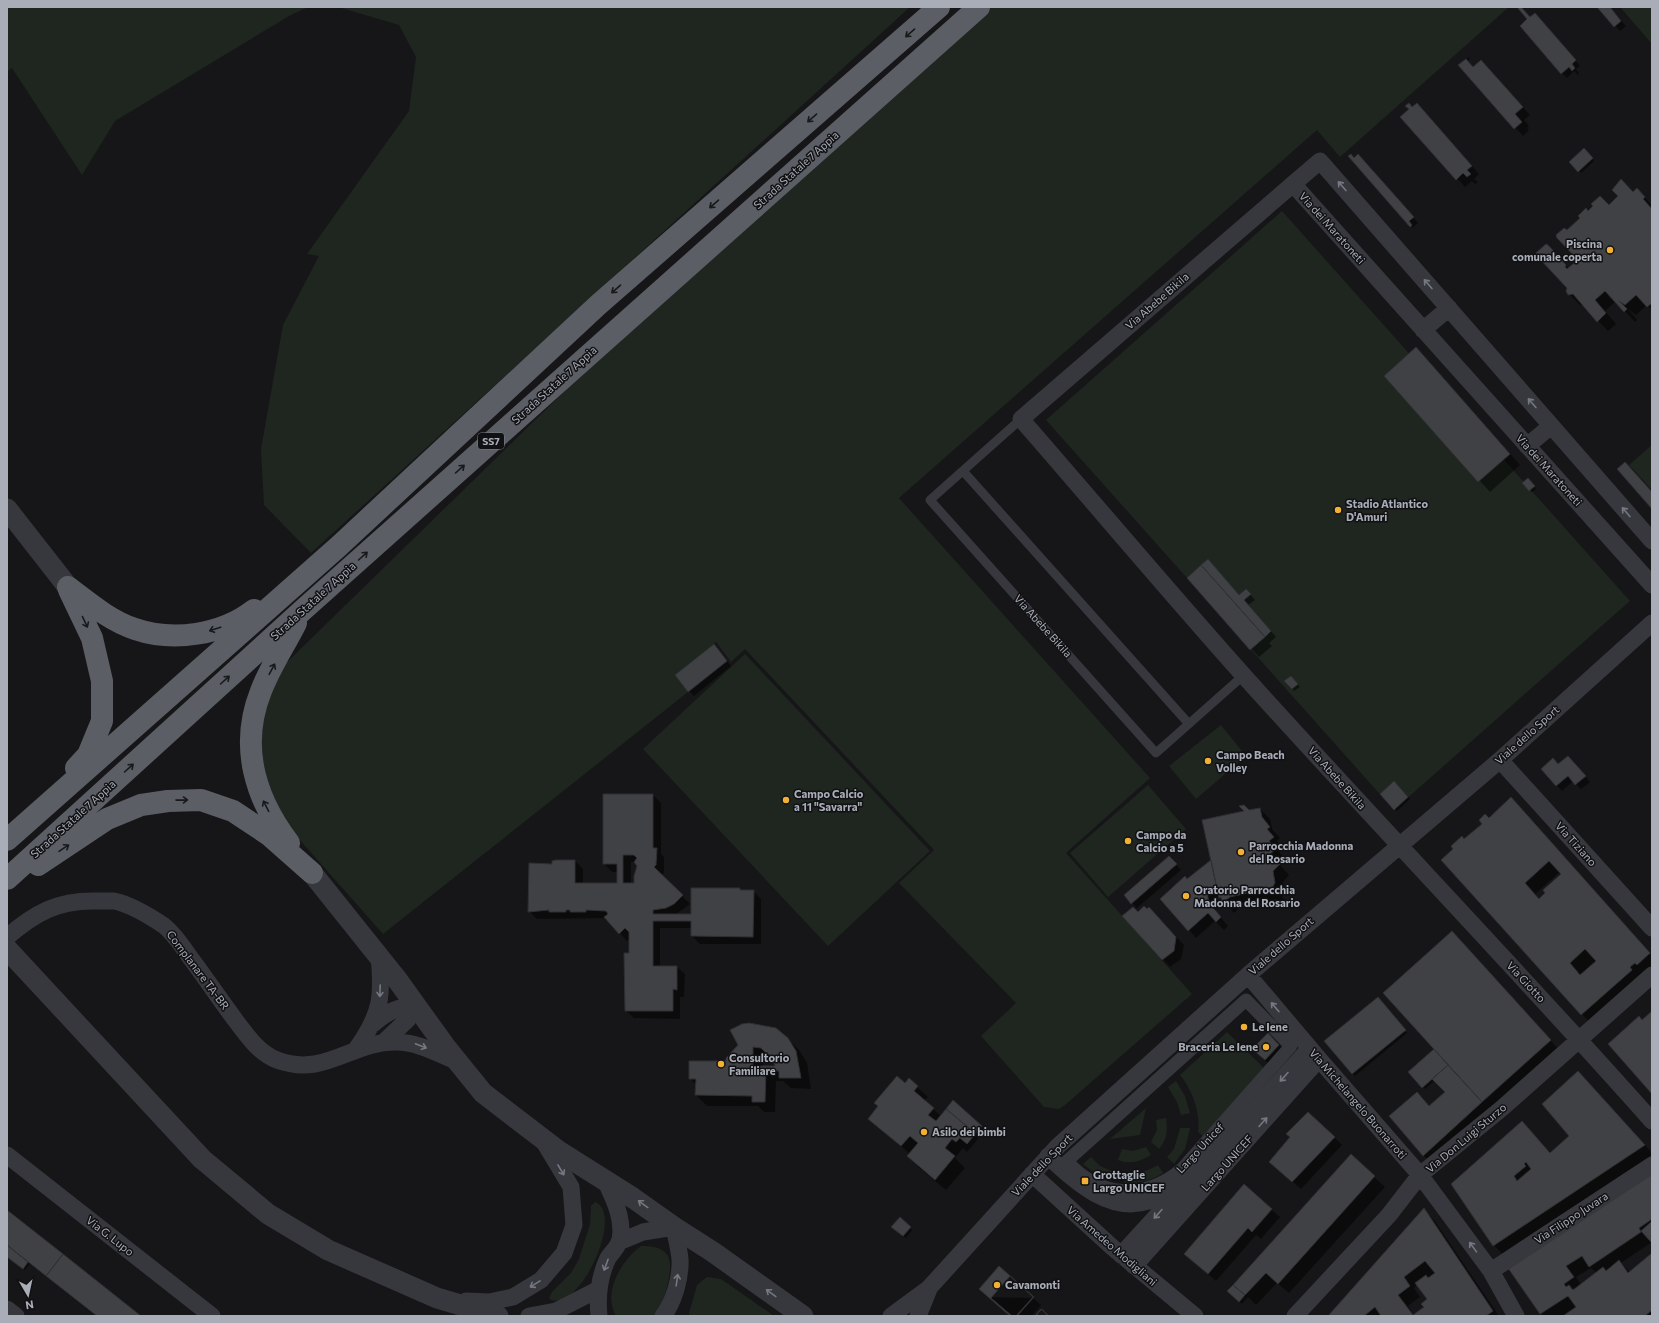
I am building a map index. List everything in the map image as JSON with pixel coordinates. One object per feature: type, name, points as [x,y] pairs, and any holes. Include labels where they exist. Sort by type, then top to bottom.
[{"type":"highway","name":"SS7","points":[[11,837],[339,546],[598,305],[939,7]]},
{"type":"highway","name":"Strada Statale 7 Appia","points":[[7,879],[304,609],[979,7]]},
{"type":"highway","points":[[68,587],[99,610],[135,629],[165,635],[196,635],[232,623],[251,612],[304,568],[339,546]]},
{"type":"highway","points":[[11,837],[33,810],[61,785],[88,755],[102,721],[102,681],[92,638],[68,587]]},
{"type":"highway","points":[[304,609],[260,691],[251,727],[253,770],[260,795],[274,823],[312,873]]},
{"type":"highway","points":[[7,883],[51,857],[107,818],[141,805],[168,801],[201,800],[233,811],[269,835],[312,873]]},
{"type":"street","name":"Via dei Maratoneti","points":[[1652,541],[1320,161],[1293,184],[1652,585]]},
{"type":"street","name":"Via Abebe Bikila","points":[[1293,184],[1021,419],[1244,675],[1398,845]]},
{"type":"street","points":[[1424,330],[1448,308]]},
{"type":"street","points":[[1528,446],[1551,426]]},
{"type":"street","points":[[7,509],[68,587]]},
{"type":"street","name":"Viale dello Sport","points":[[891,1316],[929,1288],[1048,1156],[1248,975],[1398,845],[1500,760],[1652,623]]},
{"type":"street","name":"Via Tiziano","points":[[1500,760],[1652,928]]},
{"type":"street","name":"Via Giotto","points":[[1398,845],[1579,1039],[1652,1121]]},
{"type":"street","points":[[312,873],[379,956],[456,1060],[483,1093],[540,1137],[713,1252],[803,1316]]},
{"type":"street","name":"Complanare TA-BR","points":[[7,937],[28,919],[53,907],[80,900],[115,902],[141,912],[164,926],[181,945],[254,1045],[276,1060],[297,1066],[315,1065],[338,1059],[357,1048]]},
{"type":"street","points":[[7,949],[202,1159],[268,1214],[328,1250],[437,1298],[498,1316]]},
{"type":"street","points":[[357,1048],[373,1024],[380,996],[379,956]]},
{"type":"street","name":"Via Michelangelo Buonarroti","points":[[1248,975],[1314,1054],[1420,1175],[1490,1271],[1513,1315]]},
{"type":"street","name":"Via Don Luigi Sturzo","points":[[1295,1316],[1389,1215],[1420,1175],[1501,1109],[1652,975]]},
{"type":"street","name":"Largo Unicef","points":[[1246,1000],[1291,1046],[1182,1169],[1163,1183],[1140,1190],[1116,1190],[1094,1183],[1075,1169],[1067,1160],[1172,1066],[1246,1000]]},
{"type":"street","points":[[373,1024],[392,1010],[404,1006],[416,1006]]},
{"type":"street","points":[[383,1043],[408,1019],[416,1006]]},
{"type":"street","points":[[357,1048],[396,1042],[414,1044],[456,1060]]},
{"type":"street","name":"Largo UNICEF","points":[[1121,1255],[1192,1178],[1314,1054]]},
{"type":"street","name":"Largo UNICEF","points":[[1134,1266],[1314,1054]]},
{"type":"street","points":[[437,1298],[489,1302],[513,1297],[541,1280],[564,1253],[574,1225],[571,1187],[540,1137]]},
{"type":"street","name":"Via G. Lupo","points":[[7,1156],[212,1316]]},
{"type":"street","name":"Largo UNICEF","points":[[1048,1156],[1071,1177],[1090,1190],[1107,1200],[1129,1204],[1149,1202],[1192,1178]]},
{"type":"street","name":"Via Filippo Juvara","points":[[1490,1271],[1652,1165]]},
{"type":"street","name":"Via Amedeo Modigliani","points":[[1032,1174],[1121,1255],[1194,1316]]},
{"type":"street","points":[[599,1316],[597,1290],[608,1259],[619,1242],[621,1228],[616,1204],[605,1180]]},
{"type":"street","points":[[619,1242],[643,1232],[674,1227]]},
{"type":"street","points":[[663,1316],[668,1309],[676,1288],[680,1260],[674,1227]]},
{"type":"street","name":"Viale dello Sport","points":[[918,1316],[929,1288]]},
{"type":"street","points":[[529,1316],[556,1310],[597,1290]]},
{"type":"street","points":[[7,1309],[16,1316]]},
{"type":"lane","name":"Via Abebe Bikila","points":[[1021,419],[930,500],[1156,753],[1244,675]]},
{"type":"lane","points":[[963,471],[1189,724]]},
{"type":"shaded area","points":[[7,7],[308,7],[289,16],[115,121],[82,175],[12,68],[7,72]]},
{"type":"shaded area","points":[[338,7],[910,7],[311,553],[264,505],[261,449],[283,325],[319,256],[307,254],[409,111],[416,57],[399,25]]},
{"type":"shaded area","points":[[991,7],[1509,7],[1340,157],[1317,130],[899,498],[1150,778],[1066,853],[1192,994],[1065,1105],[1059,1109],[1044,1107],[981,1036],[1016,1003],[899,883],[934,850],[745,649],[731,662],[716,642],[675,675],[688,692],[383,934],[275,812],[257,735],[280,669],[571,385]]},
{"type":"shaded area","points":[[1620,7],[1652,7],[1652,44]]},
{"type":"shaded area","name":"Stadio Atlantico D'Amuri","points":[[1282,211],[1630,601],[1394,810],[1046,420]]},
{"type":"shaded area","points":[[1652,445],[1652,490],[1629,465]]},
{"type":"shaded area","name":"Campo Calcio a 11 \"Savarra\"","points":[[745,654],[930,851],[828,946],[643,749]]},
{"type":"shaded area","name":"Campo Beach Volley","points":[[1221,725],[1246,756],[1196,799],[1169,766]]},
{"type":"shaded area","name":"Campo da Calcio a 5","points":[[1148,785],[1186,829],[1108,897],[1070,853]]},
{"type":"shaded area","points":[[1227,1032],[1266,1070],[1204,1137],[1198,1132],[1199,1125],[1197,1110],[1192,1094],[1180,1075]]},
{"type":"shaded area","points":[[1176,1081],[1185,1096],[1190,1113],[1181,1115],[1177,1102],[1168,1087]]},
{"type":"shaded area","points":[[1146,1108],[1140,1135],[1110,1139]]},
{"type":"shaded area","points":[[1166,1118],[1166,1134],[1164,1142],[1159,1149],[1151,1142],[1157,1130],[1156,1120]]},
{"type":"shaded area","points":[[1180,1128],[1190,1129],[1185,1149],[1174,1164],[1167,1157],[1174,1149]]},
{"type":"shaded area","points":[[1146,1147],[1151,1155],[1143,1159],[1135,1162],[1118,1160],[1122,1149],[1133,1151]]},
{"type":"shaded area","points":[[1091,1157],[1100,1166],[1114,1172],[1111,1181],[1097,1175],[1083,1164]]},
{"type":"shaded area","points":[[1158,1165],[1163,1173],[1158,1176],[1144,1181],[1124,1183],[1125,1174],[1142,1172]]},
{"type":"shaded area","points":[[595,1202],[603,1209],[605,1223],[602,1240],[596,1258],[587,1276],[575,1290],[563,1299],[551,1300],[549,1298],[552,1292],[571,1273],[579,1259],[590,1224],[591,1206]]},
{"type":"shaded area","points":[[641,1246],[659,1249],[665,1252],[668,1257],[670,1263],[669,1278],[662,1302],[655,1316],[616,1316],[612,1307],[611,1297],[616,1277],[627,1259]]},
{"type":"shaded area","points":[[707,1277],[721,1279],[774,1316],[690,1316],[689,1313],[697,1285]]},
{"type":"building","points":[[1517,7],[1521,7],[1530,17],[1535,13],[1576,60],[1572,64],[1575,68],[1572,71],[1569,67],[1561,74],[1520,26],[1527,19]]},
{"type":"building","points":[[1597,7],[1610,7],[1621,21],[1614,27]]},
{"type":"building","points":[[1466,59],[1473,67],[1481,60],[1523,107],[1515,114],[1522,122],[1514,129],[1458,65]]},
{"type":"building","points":[[1409,103],[1412,107],[1417,103],[1472,166],[1467,170],[1471,174],[1467,177],[1463,173],[1456,180],[1400,117],[1409,109],[1405,106]]},
{"type":"building","points":[[1584,148],[1593,158],[1578,172],[1569,162]]},
{"type":"building","points":[[1351,154],[1354,158],[1358,154],[1414,217],[1409,221],[1412,225],[1410,227],[1348,156]]},
{"type":"building","name":"Piscina comunale coperta","points":[[1621,179],[1633,192],[1637,188],[1645,197],[1643,199],[1652,209],[1652,303],[1647,307],[1636,295],[1625,305],[1619,301],[1627,309],[1624,312],[1605,291],[1595,300],[1606,313],[1597,322],[1573,294],[1568,295],[1566,291],[1567,288],[1537,256],[1539,255],[1536,253],[1546,244],[1566,265],[1565,267],[1567,269],[1578,260],[1557,238],[1556,235],[1564,228],[1567,230],[1580,218],[1578,216],[1586,208],[1588,211],[1593,206],[1591,204],[1600,196],[1609,205],[1618,196],[1612,190]]},
{"type":"building","points":[[1416,347],[1510,454],[1478,482],[1384,376]]},
{"type":"building","points":[[1625,462],[1652,492],[1652,509],[1617,469]]},
{"type":"building","points":[[1528,478],[1535,486],[1529,491],[1522,483]]},
{"type":"building","points":[[1208,559],[1239,595],[1246,589],[1251,594],[1244,600],[1271,631],[1265,637],[1201,565]]},
{"type":"building","points":[[1201,565],[1265,637],[1250,650],[1187,578]]},
{"type":"building","points":[[714,644],[727,661],[688,692],[675,675]]},
{"type":"building","points":[[1291,676],[1298,684],[1292,689],[1284,681]]},
{"type":"building","points":[[1568,756],[1586,776],[1575,785],[1568,776],[1556,786],[1541,769],[1553,758],[1558,764]]},
{"type":"building","points":[[1394,781],[1408,797],[1394,810],[1380,794]]},
{"type":"building","points":[[603,794],[653,794],[653,848],[657,848],[656,865],[654,867],[683,895],[674,904],[666,908],[653,910],[653,914],[691,914],[691,888],[740,888],[740,890],[754,890],[753,937],[691,936],[691,921],[653,921],[653,966],[677,966],[677,990],[673,989],[673,1011],[625,1011],[624,953],[629,953],[629,932],[625,928],[619,934],[604,917],[608,914],[606,911],[586,910],[586,912],[570,912],[570,910],[566,910],[566,912],[549,912],[549,910],[528,912],[529,863],[552,864],[552,861],[556,860],[575,860],[575,883],[617,883],[617,864],[603,864]],"holes":[[[623,855],[634,855],[637,858],[634,862],[637,866],[634,876],[634,883],[623,883]]]},
{"type":"building","points":[[1511,797],[1650,953],[1637,965],[1635,963],[1630,967],[1632,970],[1581,1015],[1441,860],[1453,849],[1451,846],[1462,836],[1464,839],[1482,824],[1479,820],[1485,814],[1489,818]],"holes":[[[1549,861],[1561,874],[1543,890],[1545,893],[1539,899],[1525,883]],[[1585,949],[1596,961],[1580,975],[1570,963]]]},
{"type":"building","name":"Parrocchia Madonna del Rosario","points":[[1244,805],[1249,810],[1260,808],[1262,817],[1270,827],[1267,829],[1274,837],[1269,841],[1276,849],[1269,855],[1270,860],[1274,857],[1280,864],[1273,871],[1275,883],[1273,886],[1276,890],[1271,895],[1265,889],[1230,897],[1222,903],[1221,897],[1219,898],[1202,820],[1244,811],[1239,806]]},
{"type":"building","points":[[1169,856],[1177,864],[1131,904],[1124,895]]},
{"type":"building","name":"Oratorio Parrocchia Madonna del Rosario","points":[[1211,860],[1216,884],[1207,892],[1209,903],[1221,917],[1216,922],[1208,913],[1188,931],[1160,899],[1185,876],[1187,879]]},
{"type":"building","points":[[1144,906],[1147,909],[1149,907],[1176,937],[1174,951],[1162,960],[1122,916],[1133,907],[1138,912]]},
{"type":"building","points":[[1452,931],[1551,1040],[1482,1102],[1383,993]]},
{"type":"building","points":[[1378,997],[1406,1030],[1352,1074],[1324,1041]]},
{"type":"building","points":[[1652,1011],[1652,1094],[1608,1044],[1639,1016],[1642,1020]]},
{"type":"building","name":"Consultorio Familiare","points":[[749,1023],[776,1028],[788,1038],[796,1051],[801,1078],[779,1078],[779,1071],[766,1071],[765,1102],[752,1102],[752,1096],[695,1095],[696,1079],[689,1079],[689,1061],[726,1061],[726,1058],[738,1045],[730,1030],[742,1024]],"holes":[[[753,1047],[761,1048],[770,1055],[775,1066],[753,1066]]]},
{"type":"building","name":"Braceria Le Iene","points":[[1268,1033],[1279,1045],[1265,1060],[1252,1049]]},
{"type":"building","points":[[1434,1049],[1448,1065],[1422,1088],[1408,1072]]},
{"type":"building","points":[[1448,1065],[1482,1102],[1423,1156],[1389,1116],[1417,1092],[1429,1106],[1445,1092],[1432,1079]]},
{"type":"building","points":[[1578,1071],[1645,1145],[1493,1246],[1451,1184],[1522,1121],[1550,1153],[1569,1136],[1542,1104]],"holes":[[[1526,1162],[1531,1169],[1517,1181],[1514,1176],[1526,1166],[1524,1164]]]},
{"type":"building","name":"Asilo dei bimbi","points":[[897,1076],[905,1083],[909,1078],[918,1086],[914,1091],[934,1108],[928,1115],[936,1121],[946,1109],[969,1128],[956,1142],[952,1139],[945,1148],[955,1156],[935,1180],[907,1156],[918,1143],[910,1136],[901,1146],[868,1119],[878,1106],[874,1103]]},
{"type":"building","points":[[953,1100],[982,1126],[967,1144],[960,1138],[969,1128],[946,1109]]},
{"type":"building","points":[[1308,1112],[1335,1137],[1292,1182],[1269,1162],[1290,1137],[1286,1134]]},
{"type":"building","points":[[1351,1154],[1375,1176],[1278,1284],[1266,1273],[1245,1295],[1233,1285]]},
{"type":"building","points":[[1652,1173],[1652,1219],[1639,1228],[1641,1232],[1589,1267],[1582,1256],[1566,1266],[1574,1277],[1564,1284],[1566,1287],[1569,1285],[1573,1290],[1603,1267],[1606,1271],[1619,1260],[1628,1273],[1652,1253],[1652,1310],[1645,1316],[1563,1316],[1576,1307],[1568,1296],[1540,1314],[1508,1268]]},
{"type":"building","points":[[1244,1184],[1272,1209],[1252,1232],[1248,1228],[1208,1274],[1184,1254]]},
{"type":"building","points":[[1424,1208],[1493,1311],[1486,1316],[1381,1316],[1375,1307],[1364,1316],[1328,1316]],"holes":[[[1425,1261],[1435,1273],[1428,1278],[1426,1275],[1415,1283],[1427,1299],[1421,1304],[1424,1307],[1413,1315],[1398,1295],[1410,1286],[1404,1277]]]},
{"type":"building","points":[[7,1210],[63,1254],[46,1276],[7,1245]]},
{"type":"building","points":[[900,1217],[911,1227],[903,1236],[891,1227]]},
{"type":"building","points":[[1651,1222],[1652,1223],[1651,1242],[1641,1231]]},
{"type":"building","points":[[7,1245],[28,1262],[23,1269],[7,1257]]},
{"type":"building","points":[[63,1254],[141,1316],[97,1316],[46,1276]]},
{"type":"building","points":[[999,1266],[1034,1297],[1017,1316],[1010,1316],[979,1289]]},
{"type":"building","points":[[1010,1276],[1033,1297],[1016,1316],[1012,1316],[991,1298]]},
{"type":"building","points":[[1233,1285],[1245,1295],[1239,1302],[1227,1291]]},
{"type":"building","points":[[1041,1309],[1049,1316],[1035,1316]]},
{"type":"building","points":[[1042,1309],[1048,1316],[1039,1316],[1037,1314]]},
{"type":"place","name":"Piscina comunale coperta","points":[[1610,250]]},
{"type":"place","name":"Stadio Atlantico D'Amuri","points":[[1338,510]]},
{"type":"place","name":"Campo Beach Volley","points":[[1208,761]]},
{"type":"place","name":"Campo Calcio a 11 \"Savarra\"","points":[[786,800]]},
{"type":"place","name":"Campo da Calcio a 5","points":[[1128,841]]},
{"type":"place","name":"Parrocchia Madonna del Rosario","points":[[1241,852]]},
{"type":"place","name":"Oratorio Parrocchia Madonna del Rosario","points":[[1186,896]]},
{"type":"place","name":"Le Iene","points":[[1244,1027]]},
{"type":"place","name":"Braceria Le Iene","points":[[1266,1047]]},
{"type":"place","name":"Consultorio Familiare","points":[[721,1064]]},
{"type":"place","name":"Asilo dei bimbi","points":[[924,1132]]},
{"type":"place","name":"Grottaglie Largo UNICEF","points":[[1085,1181]]},
{"type":"place","name":"Cavamonti","points":[[997,1285]]}]
